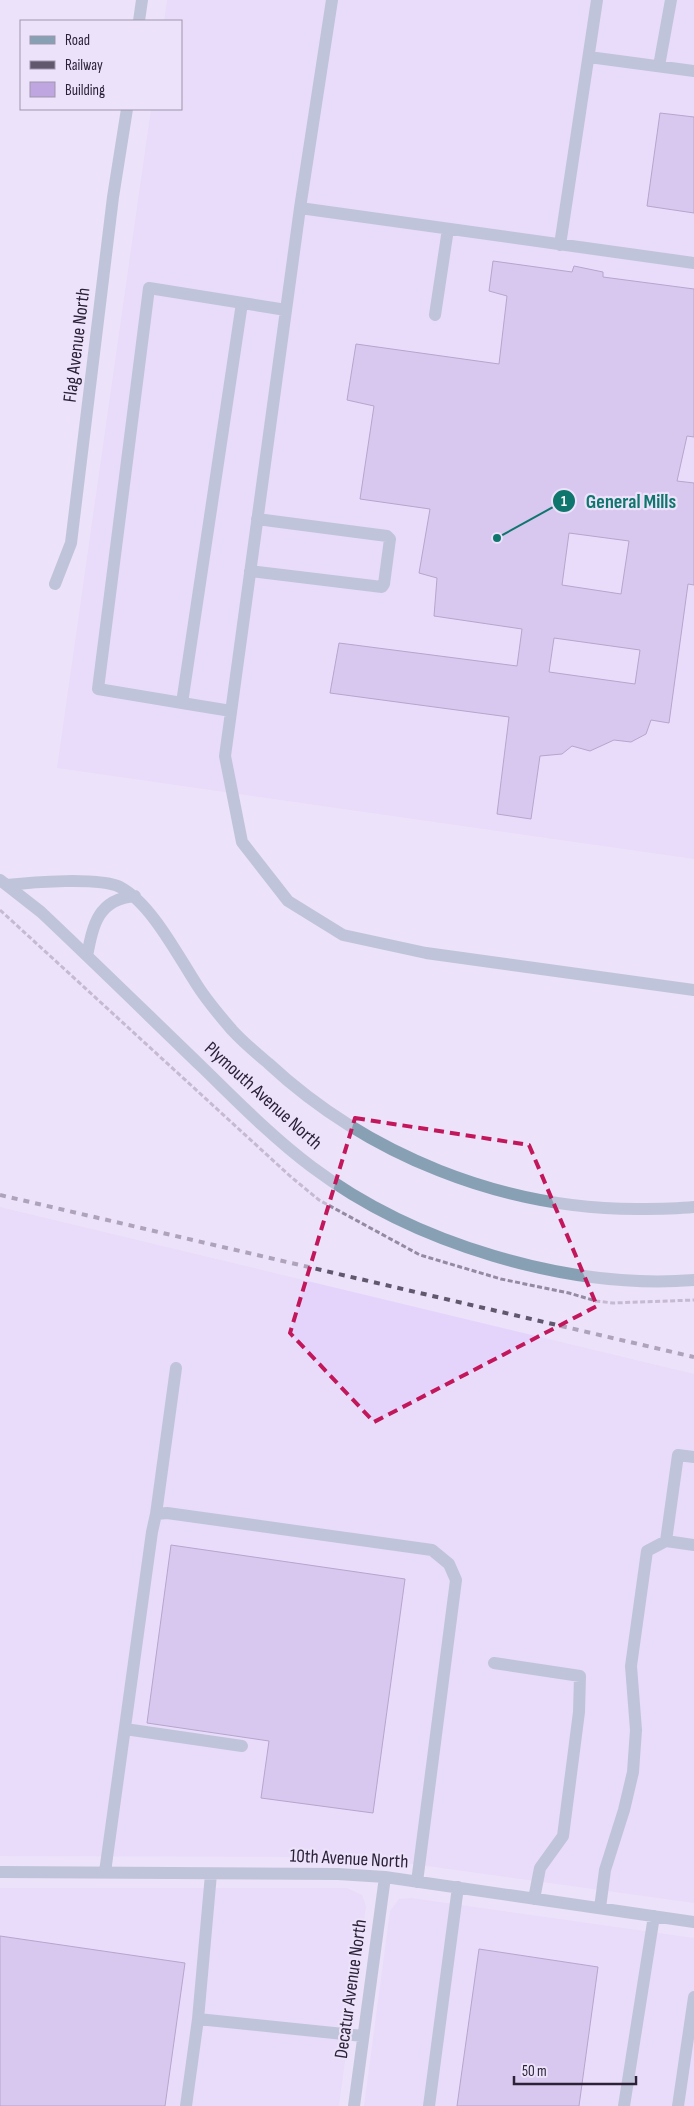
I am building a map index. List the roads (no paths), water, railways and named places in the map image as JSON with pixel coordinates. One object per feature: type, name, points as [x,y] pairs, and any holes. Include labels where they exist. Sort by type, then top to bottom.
[{"type":"street","points":[[139,20],[142,0]]},
{"type":"street","points":[[332,0],[300,208],[225,756],[242,842],[288,901],[344,935],[426,953],[694,990]]},
{"type":"street","points":[[560,245],[597,0]]},
{"type":"street","points":[[659,66],[671,0]]},
{"type":"street","points":[[588,57],[694,71]]},
{"type":"street","name":"Flag Avenue North","points":[[55,584],[71,543],[113,197],[127,110]]},
{"type":"street","points":[[300,208],[694,263]]},
{"type":"street","points":[[435,315],[448,229]]},
{"type":"street","points":[[231,711],[98,689],[149,288],[286,310]]},
{"type":"street","points":[[182,702],[242,302]]},
{"type":"street","points":[[250,571],[382,587],[384,584],[390,539],[387,536],[257,519]]},
{"type":"street","points":[[4,882],[100,883],[118,886],[135,896],[170,941],[198,988],[234,1032],[289,1083],[358,1132],[424,1166],[511,1194],[601,1209],[694,1207]]},
{"type":"street","name":"Plymouth Avenue North","points":[[4,882],[87,956],[268,1131],[312,1167],[410,1226],[464,1246],[549,1269],[610,1279],[673,1282],[694,1280]]},
{"type":"street","points":[[87,956],[94,922],[104,908],[121,897],[135,896]]},
{"type":"street","points":[[106,1872],[176,1368]]},
{"type":"street","points":[[666,1541],[678,1455],[694,1457]]},
{"type":"street","points":[[156,1514],[167,1513],[432,1550],[449,1564],[456,1580],[417,1882]]},
{"type":"street","points":[[600,1908],[605,1870],[624,1810],[633,1772],[636,1730],[631,1666],[647,1552],[666,1541],[694,1545]]},
{"type":"street","points":[[494,1663],[580,1676],[579,1712],[563,1836],[540,1868],[534,1898]]},
{"type":"street","points":[[125,1729],[242,1746]]},
{"type":"street","name":"10th Avenue North","points":[[0,1872],[338,1874],[385,1877],[694,1922]]},
{"type":"street","points":[[186,2106],[198,2019],[211,1874]]},
{"type":"street","name":"Decatur Avenue North","points":[[354,2106],[385,1877]]},
{"type":"street","points":[[428,2106],[458,1888]]},
{"type":"street","points":[[624,2106],[654,1916]]},
{"type":"street","points":[[678,2106],[694,1997]]},
{"type":"street","points":[[198,2019],[363,2036]]},
{"type":"railway","points":[[0,1195],[694,1357]]},
{"type":"place","name":"General Mills","points":[[497,538]]}]
